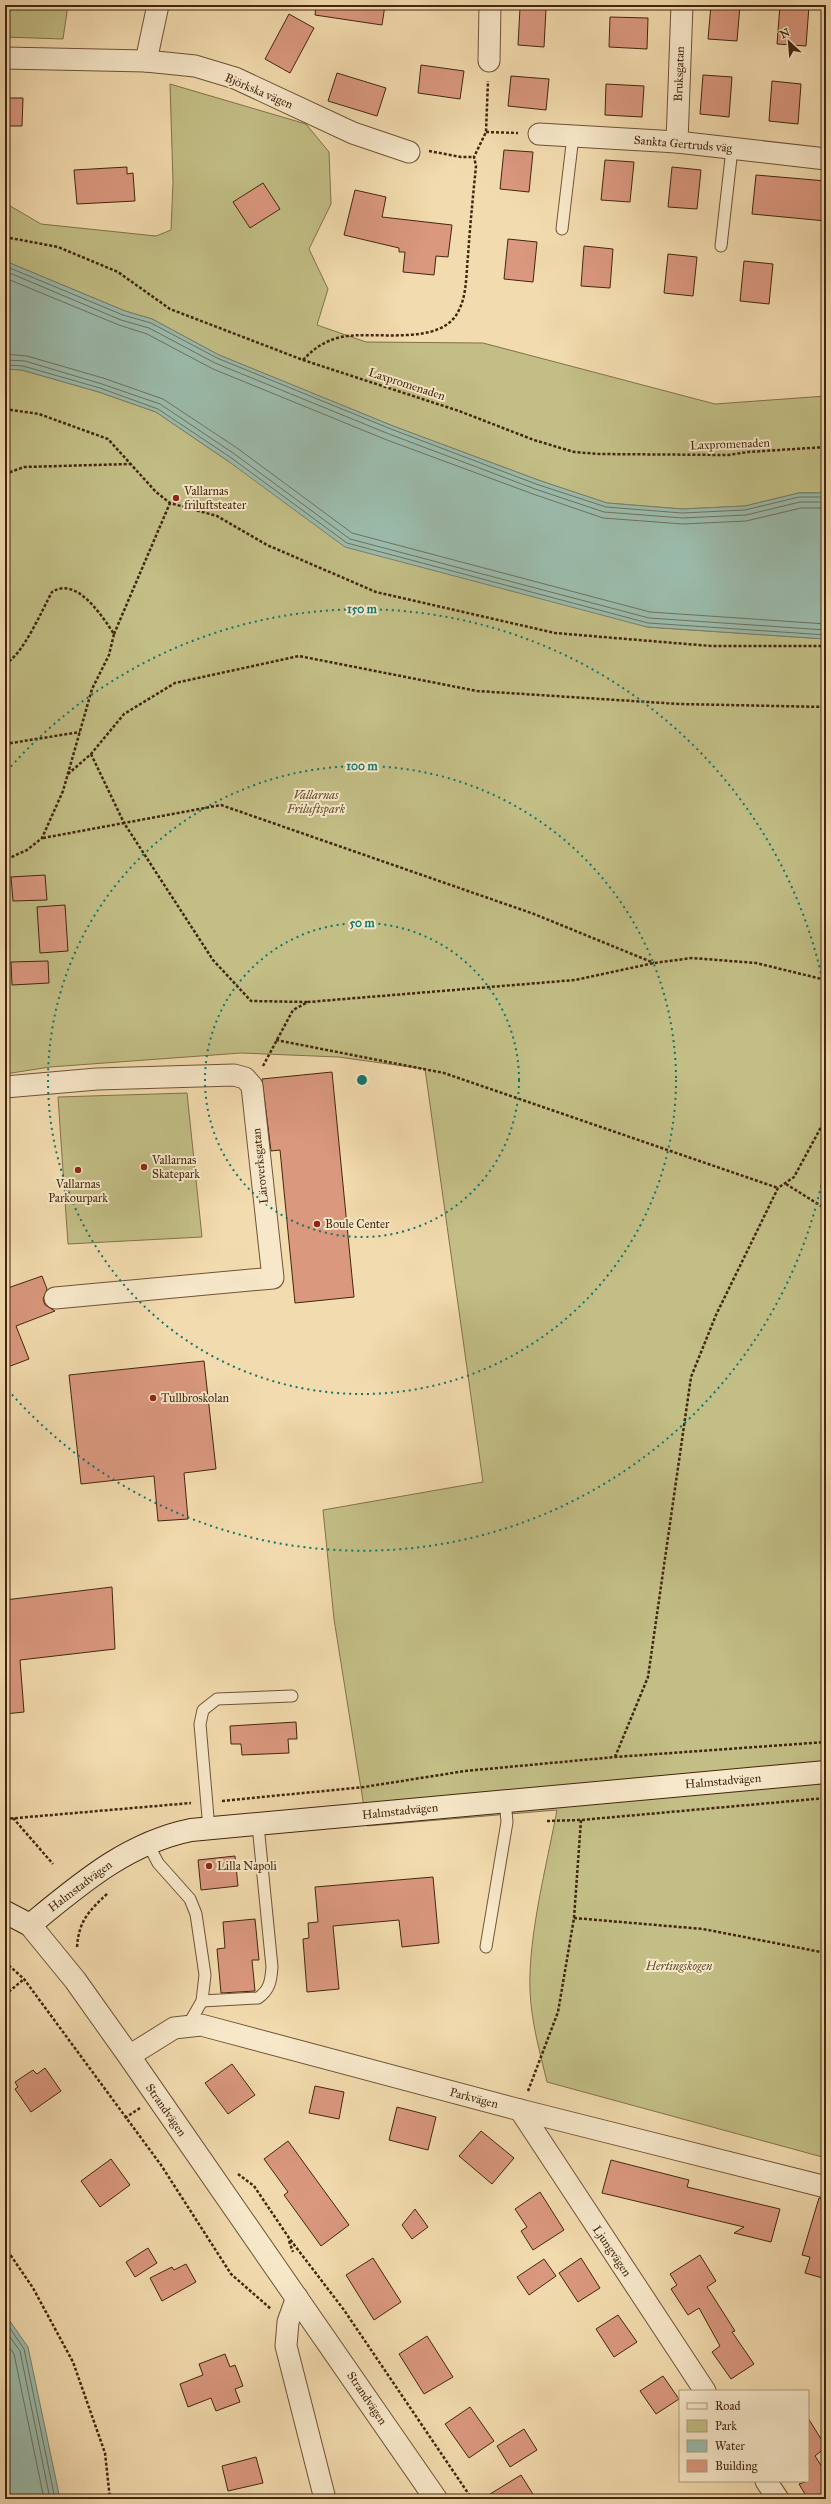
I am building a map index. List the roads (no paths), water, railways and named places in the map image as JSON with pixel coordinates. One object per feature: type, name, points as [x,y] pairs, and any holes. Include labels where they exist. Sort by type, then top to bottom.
[{"type":"main road","name":"Halmstadvägen","points":[[30,1925],[108,1864],[147,1842],[183,1832],[505,1800],[826,1772]]},
{"type":"main road","points":[[5,1912],[30,1925]]},
{"type":"main road","name":"Strandvägen","points":[[30,1925],[75,1980],[129,2056],[298,2297],[436,2499]]},
{"type":"street","points":[[146,61],[158,5]]},
{"type":"street","points":[[489,61],[490,5]]},
{"type":"street","name":"Bruksgatan","points":[[677,142],[682,5]]},
{"type":"street","name":"Björkska vägen","points":[[5,58],[146,61],[195,66],[235,78],[353,133],[409,152]]},
{"type":"street","name":"Sankta Gertruds väg","points":[[539,134],[677,142],[826,159]]},
{"type":"street","name":"Läroverksgatan","points":[[5,1087],[96,1079],[234,1075],[246,1078],[252,1086],[272,1278],[55,1298]]},
{"type":"street","name":"Parkvägen","points":[[129,2056],[174,2028],[201,2025],[520,2110],[826,2188]]},
{"type":"street","name":"Ljungvägen","points":[[520,2110],[705,2390]]},
{"type":"street","points":[[298,2297],[288,2322],[286,2346],[325,2499]]},
{"type":"street","points":[[767,2482],[778,2499]]},
{"type":"lane","points":[[562,229],[573,136]]},
{"type":"lane","points":[[721,246],[732,149]]},
{"type":"lane","points":[[209,1829],[200,1724],[203,1710],[217,1699],[292,1696]]},
{"type":"lane","points":[[486,1947],[507,1822],[505,1800]]},
{"type":"lane","points":[[202,2001],[258,1998],[264,1994],[270,1985],[272,1967],[258,1824]]},
{"type":"lane","points":[[147,1842],[158,1863],[190,1899],[196,1914],[205,1975],[202,2001],[187,2027]]},
{"type":"water","points":[[5,261],[125,311],[152,319],[219,355],[393,426],[538,480],[607,503],[682,509],[745,506],[799,493],[826,493],[826,639],[647,627],[345,547],[228,461],[156,412],[99,392],[22,370],[5,369]]},
{"type":"water","points":[[5,2314],[28,2347],[60,2499],[5,2499]]},
{"type":"place","name":"Vallarnas friluftsteater","points":[[176,498]]},
{"type":"place","name":"Vallarnas Skatepark","points":[[144,1167]]},
{"type":"place","name":"Vallarnas Parkourpark","points":[[78,1170]]},
{"type":"place","name":"Boule Center","points":[[317,1224]]},
{"type":"place","name":"Tullbroskolan","points":[[153,1398]]},
{"type":"place","name":"Lilla Napoli","points":[[209,1866]]},
{"type":"park label","name":"Vallarnas Friluftspark","points":[[316,802]]},
{"type":"park label","name":"Hertingskogen","points":[[679,1966]]}]
